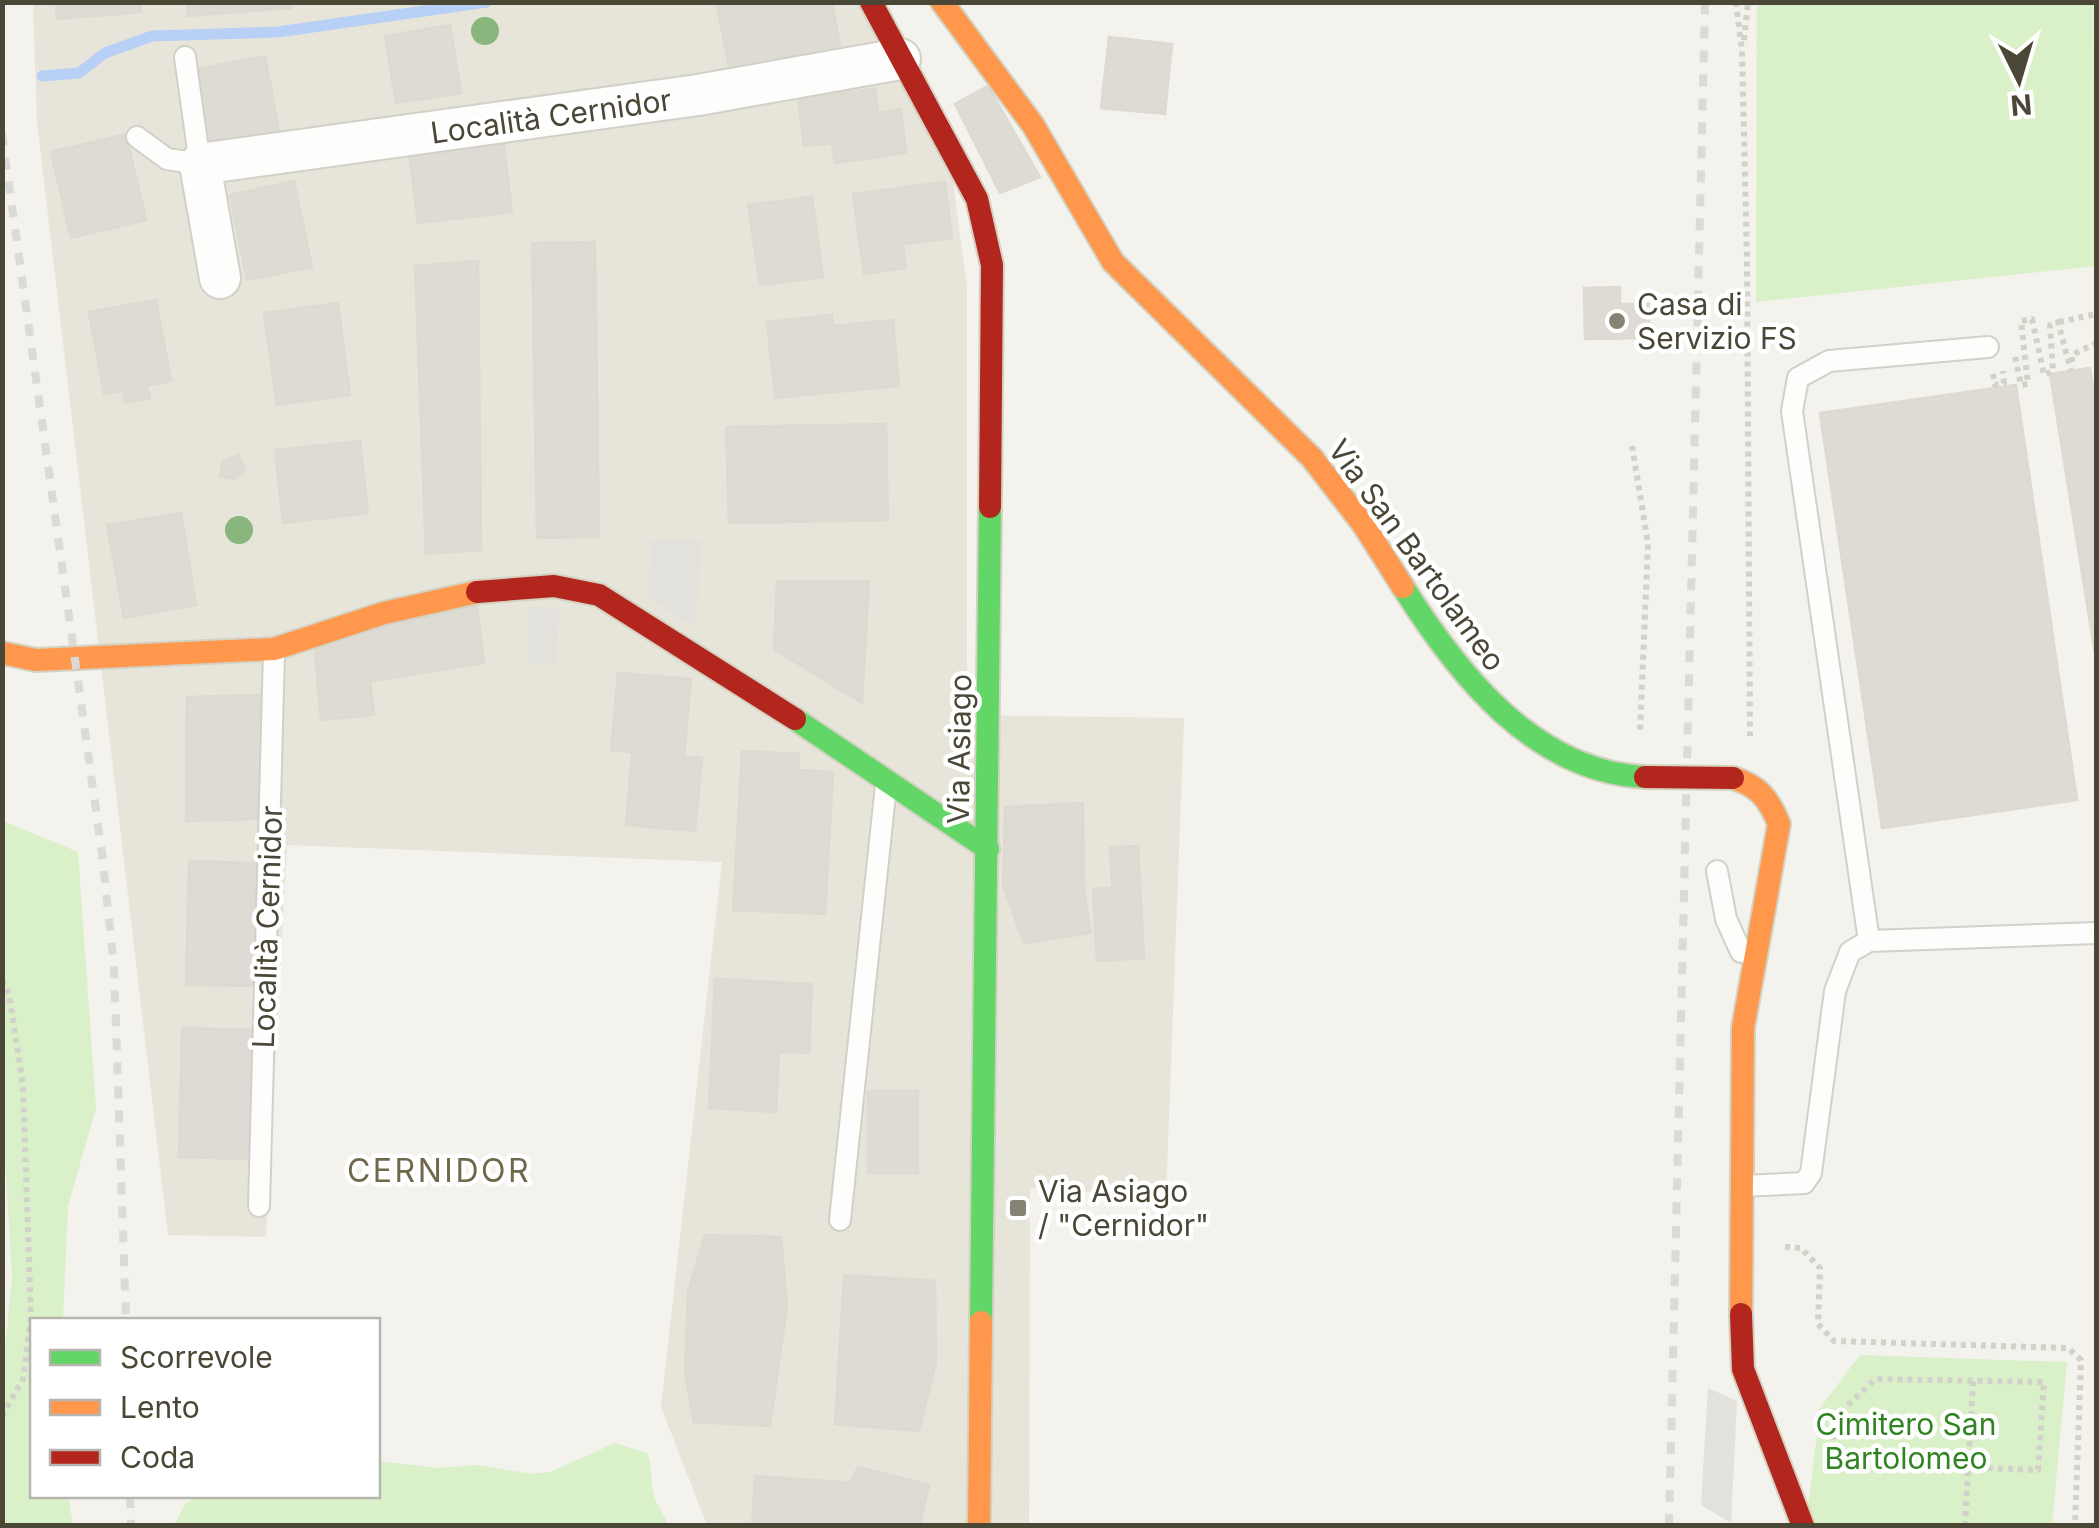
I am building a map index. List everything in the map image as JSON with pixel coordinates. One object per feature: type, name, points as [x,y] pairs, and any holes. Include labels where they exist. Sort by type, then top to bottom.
[{"type":"street","name":"Via Asiago","points":[[871,2],[977,199],[992,265],[978,1526]]},
{"type":"street","name":"Via San Bartolameo","points":[[942,2],[1045,144],[1108,256],[1166,320],[1264,410],[1337,488],[1464,678],[1524,732],[1602,772],[1744,782]]},
{"type":"street","name":"Località Cernidor","points":[[200,164],[698,95],[900,59]]},
{"type":"street","points":[[200,164],[220,278]]},
{"type":"street","points":[[2,652],[36,660],[274,648],[304,636],[489,589],[542,584],[587,591],[798,718],[988,849]]},
{"type":"street","points":[[1744,782],[1771,804],[1779,824],[1779,843],[1750,972],[1742,1028],[1739,1248],[1743,1369],[1803,1526]]},
{"type":"lane","points":[[184,58],[200,164]]},
{"type":"lane","name":"Località Cernidor","points":[[137,137],[166,159],[200,164]]},
{"type":"lane","points":[[1869,941],[1792,411],[1798,378],[1829,361],[1988,347]]},
{"type":"lane","name":"Località Cernidor","points":[[259,1206],[274,648]]},
{"type":"lane","points":[[840,1220],[887,778]]},
{"type":"lane","points":[[1718,872],[1726,919],[1750,972]]},
{"type":"lane","points":[[1740,1186],[1804,1183],[1811,1172],[1835,992],[1850,952],[1869,941],[2096,933]]},
{"type":"path","points":[[1736,2],[1742,52],[1748,716],[1744,782]]},
{"type":"path","points":[[1742,52],[1748,2]]},
{"type":"path","points":[[2012,338],[2020,385],[2028,384],[2021,321],[2032,319],[2044,375],[2053,372],[2050,325],[2096,314]]},
{"type":"path","points":[[2058,322],[2071,371],[2072,355],[2096,344]]},
{"type":"path","points":[[1988,347],[1996,385],[2004,384],[2002,364]]},
{"type":"path","points":[[1632,446],[1648,543],[1641,777]]},
{"type":"path","points":[[2,980],[9,994],[23,1086],[31,1318]]},
{"type":"path","points":[[1739,1248],[1800,1248],[1820,1268],[1818,1324],[1834,1341],[2068,1348],[2081,1360],[2075,1526]]},
{"type":"path","points":[[2,1416],[23,1379],[30,1326]]},
{"type":"path","points":[[1813,1462],[2038,1470],[2044,1382],[1876,1380],[1835,1418],[1831,1462]]},
{"type":"path","points":[[1965,1526],[1974,1381]]},
{"type":"shaded area","points":[[33,3],[869,3],[953,183],[967,286],[967,715],[1184,718],[1166,1197],[1030,1188],[1029,1525],[707,1525],[661,1407],[722,862],[287,845],[266,1237],[168,1235],[37,122]]},
{"type":"shaded area","points":[[650,540],[701,540],[696,627],[649,599]]},
{"type":"shaded area","points":[[527,606],[559,608],[557,664],[527,664]]},
{"type":"shaded area","points":[[1708,1388],[1737,1401],[1731,1523],[1701,1505]]},
{"type":"green space","points":[[1757,3],[2093,3],[2096,266],[1756,302]]},
{"type":"green space","points":[[3,821],[78,852],[96,1108],[68,1206],[63,1318],[30,1318],[30,1498],[68,1498],[73,1525],[3,1525],[2,1381],[12,1277],[2,1106]]},
{"type":"green space","name":"Cimitero San Bartolomeo","points":[[1860,1355],[2067,1362],[2052,1525],[1818,1525],[1808,1509],[1820,1408]]},
{"type":"green space","points":[[615,1443],[647,1453],[655,1499],[667,1525],[174,1525],[185,1504],[195,1498],[380,1498],[380,1461],[438,1468],[477,1465],[531,1474],[550,1472]]},
{"type":"building","points":[[56,2],[140,2],[141,12],[57,19]]},
{"type":"building","points":[[187,2],[291,2],[291,8],[188,16]]},
{"type":"building","points":[[832,2],[841,51],[730,72],[717,5]]},
{"type":"building","points":[[450,25],[461,93],[396,103],[385,36]]},
{"type":"building","points":[[1109,37],[1172,44],[1165,114],[1101,108]]},
{"type":"building","points":[[265,56],[280,136],[206,150],[191,70]]},
{"type":"building","points":[[988,86],[1040,177],[1000,193],[955,104]]},
{"type":"building","points":[[875,89],[878,113],[901,109],[906,153],[835,163],[832,143],[804,146],[798,99]]},
{"type":"building","points":[[126,134],[146,220],[71,238],[51,152]]},
{"type":"building","points":[[503,139],[512,212],[418,223],[409,150]]},
{"type":"building","points":[[294,181],[312,267],[247,280],[230,195]]},
{"type":"building","points":[[945,182],[952,238],[903,244],[906,268],[864,274],[853,194]]},
{"type":"building","points":[[812,197],[823,277],[760,285],[748,205]]},
{"type":"building","points":[[595,242],[599,537],[537,538],[532,243]]},
{"type":"building","points":[[478,261],[481,550],[426,554],[415,266]]},
{"type":"building","name":"Casa di Servizio FS","points":[[1620,287],[1620,304],[1649,304],[1650,338],[1585,339],[1584,288]]},
{"type":"building","points":[[156,300],[171,381],[147,386],[150,398],[125,403],[123,391],[104,394],[89,312]]},
{"type":"building","points":[[338,303],[350,395],[277,405],[264,313]]},
{"type":"building","points":[[832,315],[833,326],[893,320],[899,386],[775,398],[767,322]]},
{"type":"building","points":[[2090,368],[2096,407],[2096,660],[2050,374]]},
{"type":"building","points":[[2016,385],[2077,800],[1882,828],[1820,413]]},
{"type":"building","points":[[886,424],[888,520],[729,523],[726,427]]},
{"type":"building","points":[[360,441],[368,513],[283,523],[275,450]]},
{"type":"building","points":[[239,455],[245,470],[235,479],[220,477],[223,461]]},
{"type":"building","points":[[181,513],[196,605],[124,618],[107,525]]},
{"type":"building","points":[[777,581],[869,581],[862,703],[774,649]]},
{"type":"building","points":[[477,604],[484,663],[370,681],[374,715],[321,720],[314,642]]},
{"type":"building","points":[[618,673],[691,679],[684,756],[702,758],[695,831],[626,825],[632,752],[611,750]]},
{"type":"building","points":[[261,695],[260,819],[186,821],[187,697]]},
{"type":"building","points":[[742,751],[799,754],[798,770],[833,772],[825,914],[733,910]]},
{"type":"building","points":[[1083,803],[1084,893],[1091,933],[1024,943],[1003,886],[1005,807]]},
{"type":"building","points":[[1138,846],[1144,958],[1097,961],[1093,889],[1112,888],[1110,847]]},
{"type":"building","points":[[189,861],[258,863],[255,986],[186,985]]},
{"type":"building","points":[[715,979],[812,984],[809,1053],[779,1052],[776,1112],[709,1108]]},
{"type":"building","points":[[182,1028],[252,1030],[249,1159],[179,1157]]},
{"type":"building","points":[[868,1091],[918,1091],[918,1173],[868,1173]]},
{"type":"building","points":[[705,1235],[781,1237],[787,1306],[770,1426],[694,1422],[685,1373],[688,1292]]},
{"type":"building","points":[[844,1275],[935,1281],[936,1363],[919,1431],[835,1424]]},
{"type":"building","points":[[858,1467],[929,1485],[919,1526],[864,1526],[866,1484],[851,1482]]},
{"type":"building","points":[[755,1476],[866,1484],[864,1526],[752,1526]]},
{"type":"waterway","points":[[42,76],[79,73],[105,53],[152,36],[278,32],[487,2]]},
{"type":"railway","points":[[1669,1526],[1705,2]]},
{"type":"railway","points":[[2,134],[102,854],[114,966],[126,1318]]},
{"type":"railway","points":[[130,1498],[131,1526]]},
{"type":"traffic: fast","points":[[981,1322],[990,507]]},
{"type":"traffic: fast","points":[[1403,587],[1474,684],[1534,737],[1568,757],[1605,771],[1645,777]]},
{"type":"traffic: fast","points":[[795,719],[988,849]]},
{"type":"traffic: slow","points":[[942,2],[1033,125],[1113,262],[1312,458],[1363,524],[1403,587]]},
{"type":"traffic: slow","points":[[2,653],[36,660],[274,649],[384,613],[477,592]]},
{"type":"traffic: slow","points":[[1733,778],[1762,795],[1779,824],[1743,1028],[1741,1314]]},
{"type":"traffic: slow","points":[[979,1526],[981,1322]]},
{"type":"traffic: jam","points":[[871,2],[977,199],[992,265],[990,507]]},
{"type":"traffic: jam","points":[[477,592],[554,586],[599,595],[795,719]]},
{"type":"traffic: jam","points":[[1645,777],[1733,778]]},
{"type":"traffic: jam","points":[[1741,1314],[1743,1369],[1803,1526]]},
{"type":"place","name":"Casa di Servizio FS","points":[[1617,321]]},
{"type":"place","name":"Via Asiago / \"Cernidor\"","points":[[1018,1208]]},
{"type":"district","name":"CERNIDOR","points":[[439,1170]]}]
